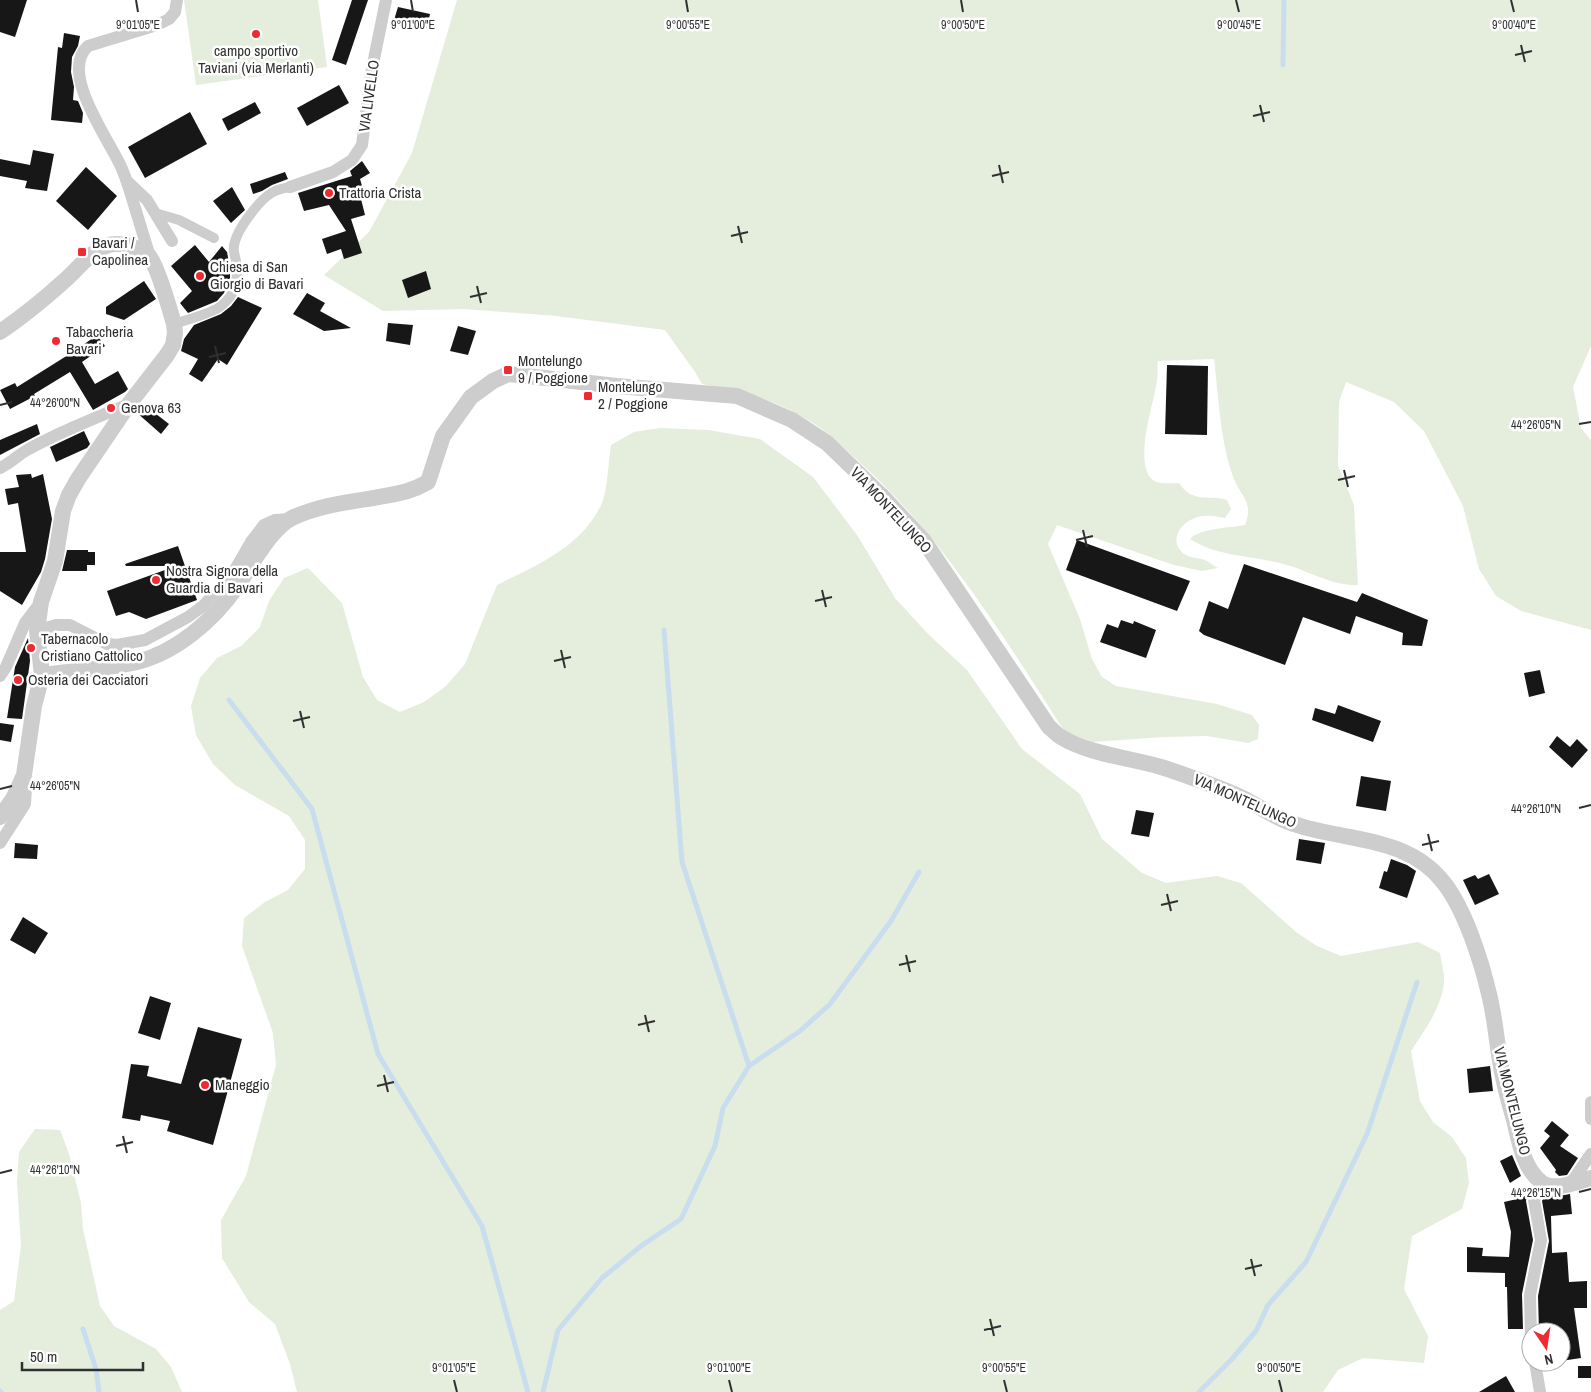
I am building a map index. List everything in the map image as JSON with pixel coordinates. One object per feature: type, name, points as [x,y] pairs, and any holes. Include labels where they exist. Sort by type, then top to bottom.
[{"type":"street","points":[[0,817],[13,799],[24,775],[34,706],[42,675],[37,631],[41,602],[55,561],[63,511],[78,479],[129,404],[173,345],[175,332],[123,169],[88,106],[80,78],[79,66],[84,50],[93,44],[163,22],[175,12],[177,0]]},
{"type":"street","name":"VIA LIVELLO","points":[[174,324],[221,306],[233,291],[238,277],[236,258],[233,253],[237,235],[263,200],[274,191],[333,172],[352,160],[362,145],[371,74],[386,0]]},
{"type":"street","points":[[126,180],[147,200],[172,241]]},
{"type":"street","points":[[155,213],[179,220],[214,238]]},
{"type":"street","points":[[0,332],[64,282],[96,251],[106,246],[122,245],[141,250],[150,257]]},
{"type":"street","name":"VIA MONTELUNGO","points":[[42,675],[134,663],[155,656],[184,640],[229,598],[271,536],[291,518],[352,501],[413,491],[428,482],[443,436],[471,398],[493,381],[508,374],[616,386],[737,396],[792,420],[827,444],[884,498],[924,541],[1049,727],[1061,738],[1088,748],[1162,767],[1232,793],[1269,814],[1294,824],[1379,842],[1397,848],[1427,865],[1444,882],[1456,900],[1476,948],[1490,994],[1503,1078],[1517,1135],[1524,1157],[1535,1176],[1542,1183]]},
{"type":"street","points":[[0,468],[8,465],[28,449],[129,404]]},
{"type":"street","points":[[37,631],[56,625],[70,626],[106,644],[117,645],[145,640],[188,617],[203,606],[233,573],[251,542],[264,525],[275,520],[291,518]]},
{"type":"street","points":[[0,676],[12,656],[25,623],[41,602]]},
{"type":"street","points":[[0,842],[25,804],[26,788],[24,775]]},
{"type":"street","points":[[1591,1102],[1591,1119]]},
{"type":"street","points":[[1571,1183],[1591,1154]]},
{"type":"street","points":[[1531,1322],[1530,1295],[1541,1240],[1534,1200],[1542,1183],[1558,1187],[1591,1178]]},
{"type":"street","points":[[1537,1372],[1540,1392]]},
{"type":"green space","name":"campo sportivo Taviani (via Merlanti)","points":[[184,0],[318,0],[327,67],[196,85]]},
{"type":"green space","points":[[457,0],[1591,0],[1591,346],[1573,387],[1581,428],[1591,440],[1591,630],[1521,611],[1496,596],[1479,569],[1463,506],[1424,431],[1394,402],[1346,382],[1339,402],[1338,466],[1354,505],[1358,585],[1331,581],[1275,562],[1213,550],[1190,539],[1195,535],[1208,531],[1245,525],[1248,506],[1229,465],[1221,420],[1214,359],[1158,361],[1157,380],[1144,450],[1148,475],[1156,482],[1179,483],[1184,490],[1195,496],[1227,500],[1231,509],[1225,518],[1207,516],[1193,519],[1182,527],[1178,532],[1177,538],[1177,544],[1182,553],[1205,560],[1218,568],[1202,571],[1174,565],[1057,525],[1048,544],[1080,619],[1092,659],[1102,677],[1116,686],[1217,704],[1252,715],[1259,725],[1258,739],[1248,743],[1207,736],[1092,742],[1065,732],[970,588],[944,553],[887,489],[836,441],[807,419],[788,409],[740,392],[702,384],[665,330],[556,316],[464,309],[383,311],[324,275],[369,232],[412,153]]},
{"type":"green space","points":[[660,428],[708,430],[760,439],[813,477],[857,535],[895,598],[928,634],[967,670],[1022,749],[1080,794],[1102,839],[1142,873],[1166,883],[1217,876],[1241,883],[1296,932],[1317,946],[1341,956],[1418,942],[1440,953],[1444,976],[1441,996],[1433,1016],[1411,1051],[1420,1101],[1433,1122],[1452,1137],[1466,1158],[1469,1183],[1462,1209],[1412,1236],[1404,1289],[1428,1336],[1424,1363],[1363,1358],[1338,1370],[1323,1392],[297,1392],[290,1364],[275,1324],[249,1302],[222,1258],[221,1220],[246,1176],[276,1065],[273,1033],[242,946],[244,918],[265,902],[288,890],[305,869],[305,840],[289,816],[235,785],[213,764],[196,735],[191,706],[200,678],[217,658],[241,646],[260,627],[269,601],[284,578],[308,568],[342,603],[363,677],[377,700],[400,712],[424,702],[446,686],[465,664],[497,585],[543,562],[571,543],[583,532],[604,498],[611,445],[634,432]]},
{"type":"green space","points":[[35,1129],[60,1130],[69,1154],[81,1203],[83,1229],[100,1306],[114,1326],[156,1349],[171,1367],[182,1392],[0,1392],[0,1310],[14,1301],[21,1246],[17,1183],[19,1152]]},
{"type":"building","points":[[0,0],[27,0],[15,37],[0,32]]},
{"type":"building","points":[[352,0],[368,0],[346,65],[332,60]]},
{"type":"building","points":[[398,7],[430,14],[427,28],[394,20]]},
{"type":"building","points":[[64,33],[80,36],[78,46],[72,57],[71,72],[74,87],[73,100],[78,101],[83,113],[82,123],[51,120],[58,47],[62,48]]},
{"type":"building","points":[[339,85],[349,103],[307,126],[297,108]]},
{"type":"building","points":[[255,102],[261,113],[228,131],[222,119]]},
{"type":"building","points":[[190,112],[207,144],[145,178],[128,147]]},
{"type":"building","points":[[33,150],[54,154],[47,191],[25,188],[27,181],[0,176],[0,159],[30,165]]},
{"type":"building","points":[[362,161],[370,173],[360,179],[365,196],[361,199],[365,215],[351,219],[362,253],[344,259],[341,249],[327,254],[322,239],[346,231],[329,205],[304,211],[298,193],[352,176],[350,171]]},
{"type":"building","points":[[86,167],[117,196],[88,230],[56,201]]},
{"type":"building","points":[[285,172],[288,179],[253,194],[250,184]]},
{"type":"building","points":[[232,187],[245,210],[231,223],[213,201]]},
{"type":"building","name":"Chiesa di San Giorgio di Bavari","points":[[195,245],[209,262],[222,246],[227,252],[230,278],[224,293],[217,301],[188,313],[180,303],[192,291],[171,266]]},
{"type":"building","points":[[426,271],[431,289],[408,298],[402,280]]},
{"type":"building","points":[[144,281],[156,299],[124,320],[106,314],[106,307]]},
{"type":"building","points":[[307,293],[325,303],[320,311],[351,328],[324,331],[293,314]]},
{"type":"building","points":[[238,297],[262,308],[227,365],[218,359],[202,382],[189,374],[198,359],[181,351],[184,339],[194,325],[221,314]]},
{"type":"building","points":[[388,323],[413,325],[410,345],[386,341]]},
{"type":"building","points":[[458,326],[476,331],[468,355],[450,351]]},
{"type":"building","points":[[97,335],[105,346],[82,362],[95,384],[118,371],[128,389],[125,392],[93,410],[70,372],[34,394],[35,396],[10,409],[0,390],[15,383],[17,387]]},
{"type":"building","points":[[1167,365],[1208,366],[1207,435],[1165,434]]},
{"type":"building","points":[[142,403],[169,424],[161,434],[136,412]]},
{"type":"building","points":[[37,424],[40,434],[0,455],[0,440]]},
{"type":"building","points":[[84,431],[90,444],[87,448],[56,462],[50,447]]},
{"type":"building","points":[[31,474],[32,478],[43,474],[52,519],[41,572],[22,605],[0,591],[0,552],[26,552],[18,503],[8,505],[5,489],[19,487],[16,475]]},
{"type":"building","points":[[1077,540],[1190,581],[1177,611],[1066,570]]},
{"type":"building","name":"Nostra Signora della Guardia di Bavari","points":[[178,546],[197,600],[146,619],[129,612],[116,616],[107,591],[176,566],[126,566],[125,564]]},
{"type":"building","points":[[67,550],[95,552],[95,565],[87,565],[87,571],[62,571]]},
{"type":"building","points":[[1244,564],[1357,602],[1362,593],[1428,620],[1422,646],[1402,645],[1403,633],[1356,616],[1350,634],[1303,617],[1285,665],[1204,635],[1199,631],[1209,601],[1228,609]]},
{"type":"building","points":[[1121,620],[1133,624],[1134,621],[1156,630],[1146,658],[1100,642],[1107,624],[1118,628]]},
{"type":"building","points":[[28,638],[30,661],[22,719],[7,718],[15,667]]},
{"type":"building","points":[[1540,670],[1545,693],[1529,697],[1524,673]]},
{"type":"building","points":[[1338,705],[1381,721],[1373,742],[1312,720],[1315,708],[1335,714]]},
{"type":"building","points":[[0,723],[14,725],[11,742],[0,740]]},
{"type":"building","points":[[1557,736],[1570,747],[1577,739],[1588,750],[1572,768],[1549,747]]},
{"type":"building","points":[[1361,776],[1391,781],[1386,811],[1356,806]]},
{"type":"building","points":[[1136,810],[1154,813],[1149,837],[1131,834]]},
{"type":"building","points":[[1299,839],[1325,843],[1321,864],[1296,860]]},
{"type":"building","points":[[15,843],[38,845],[37,859],[14,858]]},
{"type":"building","points":[[1391,859],[1407,865],[1416,871],[1407,898],[1379,888],[1384,871],[1387,872]]},
{"type":"building","points":[[1489,874],[1499,894],[1475,905],[1463,880],[1475,875],[1478,879]]},
{"type":"building","points":[[23,917],[48,933],[35,954],[10,940]]},
{"type":"building","points":[[150,996],[171,1003],[160,1040],[138,1033]]},
{"type":"building","name":"Maneggio","points":[[198,1027],[242,1039],[213,1145],[167,1131],[170,1121],[141,1115],[140,1121],[122,1118],[131,1064],[149,1066],[147,1076],[181,1084]]},
{"type":"building","points":[[1490,1066],[1493,1091],[1469,1093],[1467,1069]]},
{"type":"building","points":[[1552,1121],[1569,1135],[1560,1146],[1578,1158],[1567,1175],[1559,1176],[1555,1172],[1556,1170],[1540,1148],[1550,1136],[1544,1131]]},
{"type":"building","points":[[1512,1155],[1521,1176],[1510,1183],[1500,1161]]},
{"type":"building","points":[[1570,1194],[1572,1214],[1551,1216],[1552,1253],[1567,1252],[1569,1282],[1587,1281],[1587,1308],[1574,1308],[1581,1358],[1571,1360],[1571,1322],[1539,1322],[1538,1296],[1549,1241],[1542,1201],[1545,1195],[1559,1196]]},
{"type":"building","points":[[1527,1196],[1526,1201],[1533,1240],[1522,1294],[1523,1322],[1521,1322],[1521,1329],[1508,1329],[1505,1273],[1467,1272],[1467,1247],[1483,1248],[1482,1256],[1509,1257],[1511,1232],[1504,1202],[1517,1199],[1516,1197]]},
{"type":"building","points":[[1578,1366],[1591,1366],[1591,1378],[1578,1378]]},
{"type":"building","points":[[1506,1376],[1515,1392],[1479,1392]]},
{"type":"waterway","points":[[1283,65],[1284,0]]},
{"type":"waterway","points":[[664,630],[682,862],[749,1066]]},
{"type":"waterway","points":[[229,700],[312,809],[378,1054],[482,1226],[528,1392]]},
{"type":"waterway","points":[[543,1392],[558,1330],[602,1278],[641,1246],[681,1219],[715,1146],[723,1108],[749,1066],[800,1031],[830,1004],[891,921],[919,872]]},
{"type":"waterway","points":[[1199,1392],[1231,1360],[1256,1331],[1268,1305],[1306,1262],[1367,1134],[1417,982]]},
{"type":"waterway","points":[[83,1329],[96,1369],[99,1392]]},
{"type":"place","name":"campo sportivo Taviani (via Merlanti)","points":[[256,34]]},
{"type":"place","name":"Trattoria Crista","points":[[329,193]]},
{"type":"place","name":"Bavari / Capolinea","points":[[82,252]]},
{"type":"place","name":"Chiesa di San Giorgio di Bavari","points":[[200,276]]},
{"type":"place","name":"Tabaccheria Bavari","points":[[56,341]]},
{"type":"place","name":"Montelungo 9 / Poggione","points":[[508,370]]},
{"type":"place","name":"Montelungo 2 / Poggione","points":[[588,396]]},
{"type":"place","name":"Genova 63","points":[[111,408]]},
{"type":"place","name":"Nostra Signora della Guardia di Bavari","points":[[156,580]]},
{"type":"place","name":"Tabernacolo Cristiano Cattolico","points":[[31,648]]},
{"type":"place","name":"Osteria dei Cacciatori","points":[[18,680]]},
{"type":"place","name":"Maneggio","points":[[205,1085]]}]
